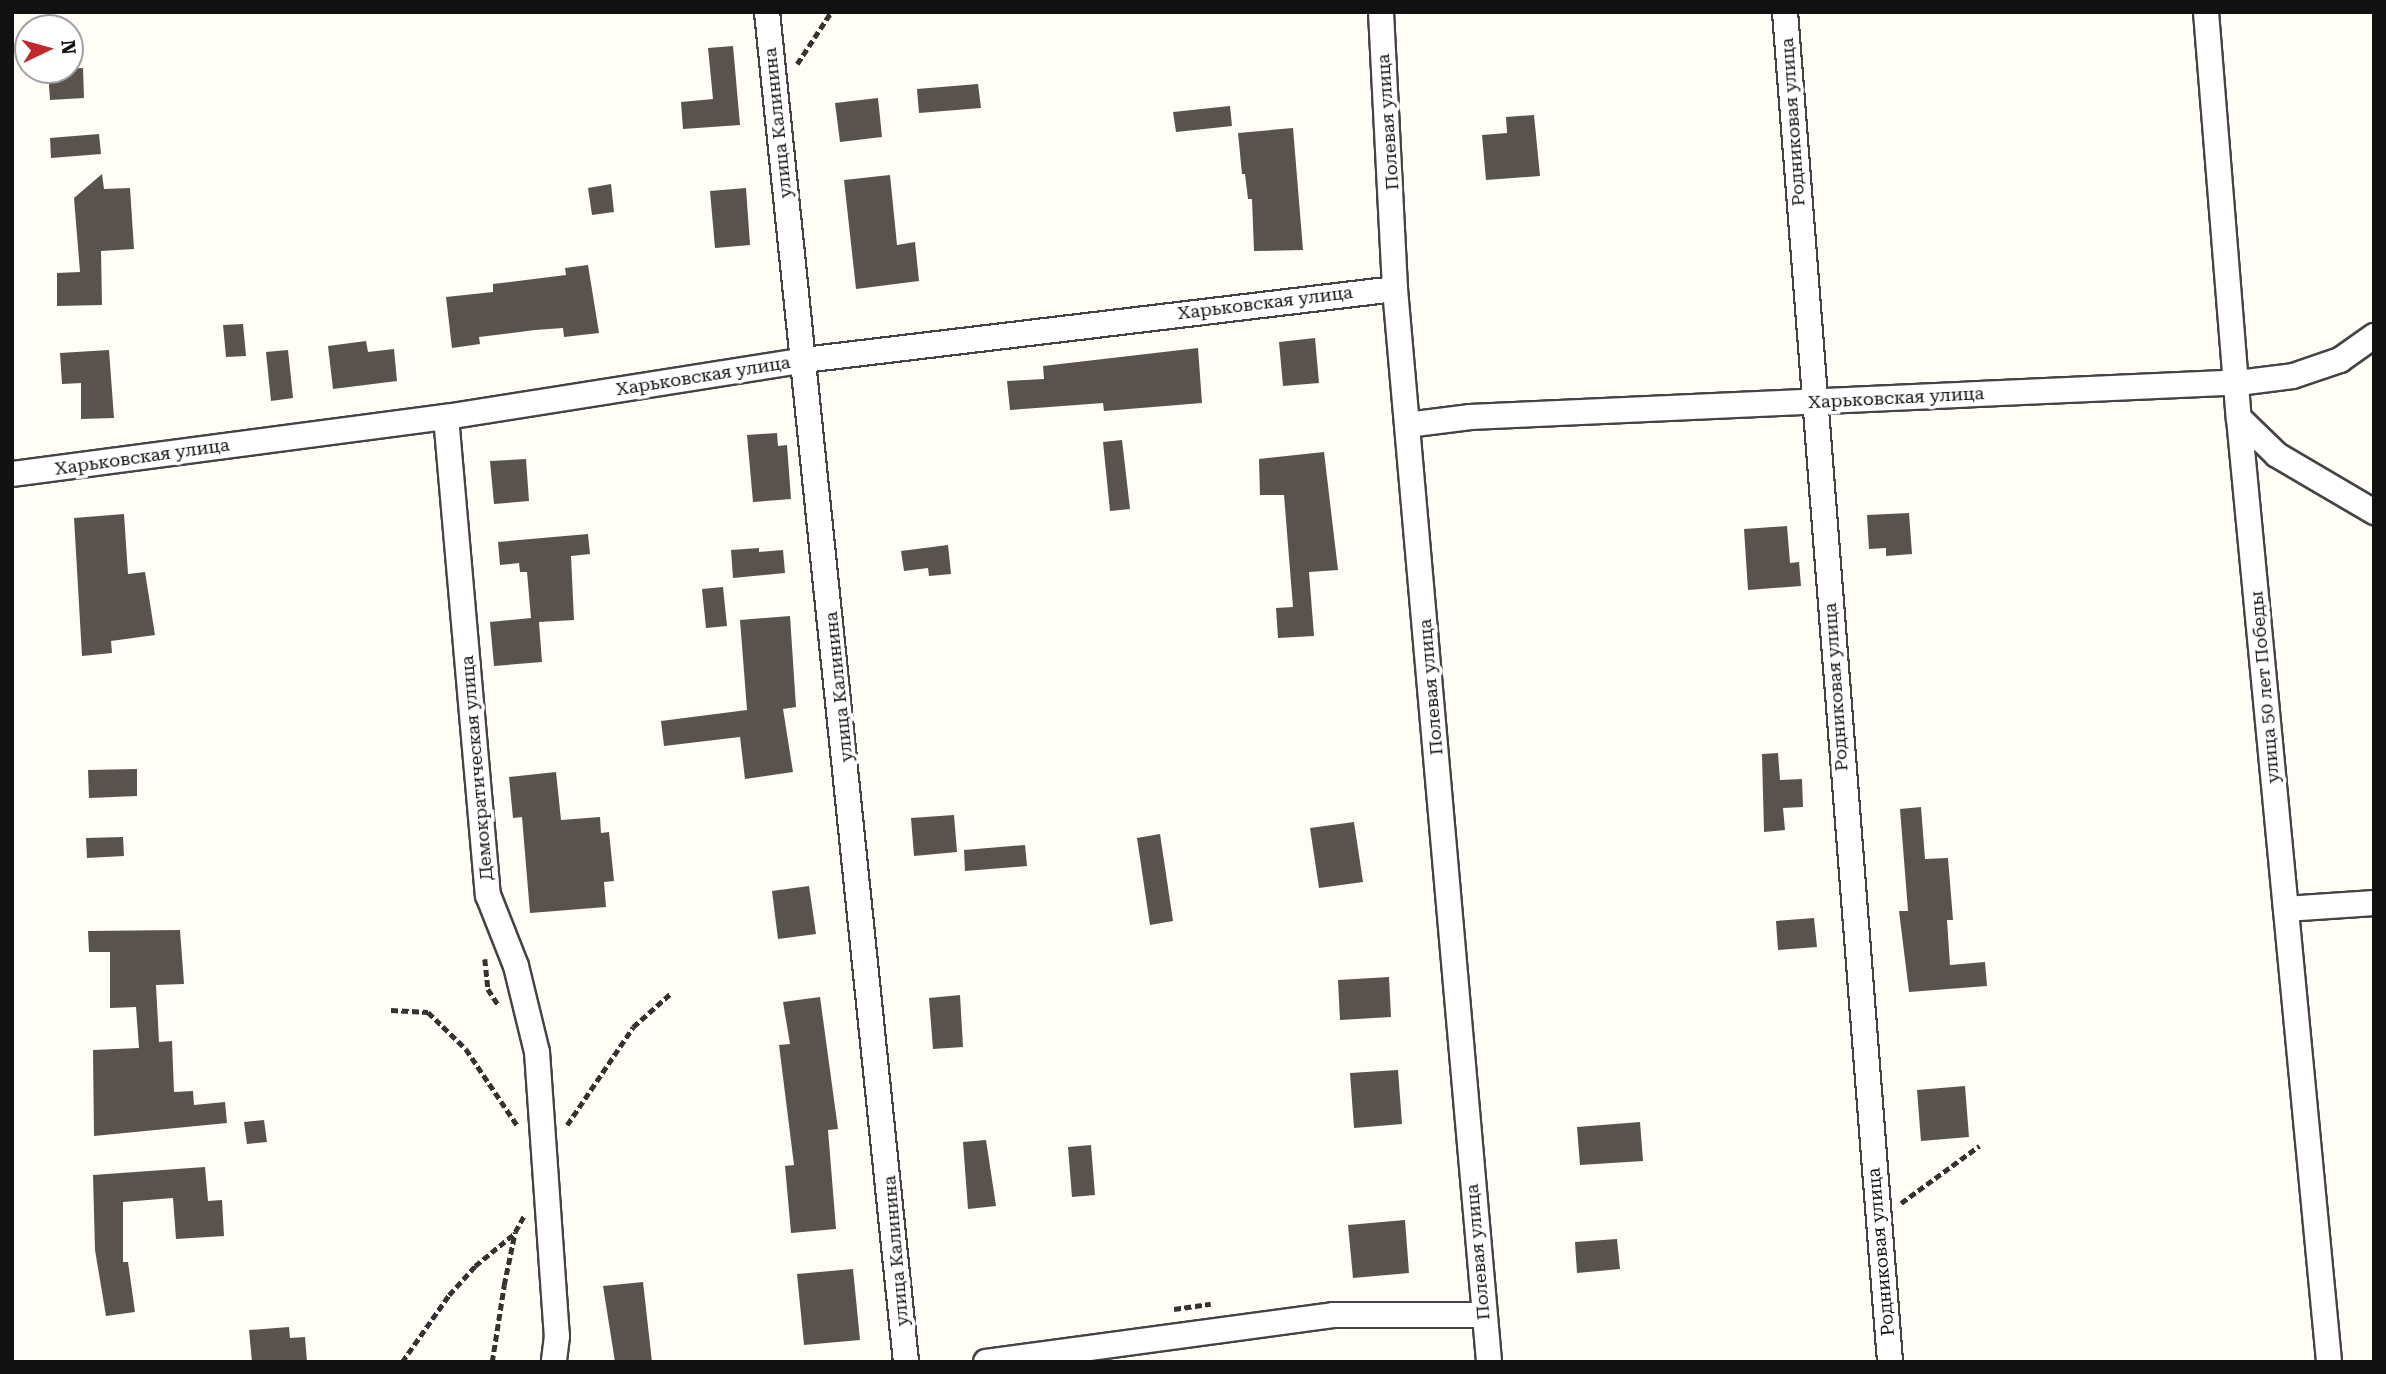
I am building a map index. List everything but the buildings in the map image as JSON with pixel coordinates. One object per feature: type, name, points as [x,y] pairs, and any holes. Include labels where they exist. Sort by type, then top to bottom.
[{"type":"street","name":"улица Калинина","points":[[767,12],[906,1362]]},
{"type":"street","name":"Полевая улица","points":[[1381,12],[1395,289],[1489,1362]]},
{"type":"street","name":"Родниковая улица","points":[[1785,12],[1889,1362]]},
{"type":"street","name":"улица 50 лет Победы","points":[[2206,12],[2239,418],[2329,1362]]},
{"type":"street","name":"Харьковская улица","points":[[12,474],[446,418],[804,360],[1395,289]]},
{"type":"street","name":"Харьковская улица","points":[[1408,425],[1469,417],[2236,383],[2293,376],[2340,360],[2374,335]]},
{"type":"street","name":"Демократическая улица","points":[[446,418],[488,895],[516,966],[537,1052],[547,1159],[557,1336],[554,1362]]},
{"type":"street","points":[[2239,418],[2277,455],[2374,512]]},
{"type":"street","points":[[2286,909],[2374,903]]},
{"type":"street","points":[[986,1362],[1333,1315],[1483,1315]]},
{"type":"street","points":[[557,1336],[572,1362]]},
{"type":"path","points":[[775,95],[831,12]]},
{"type":"path","points":[[391,1010],[428,1012],[457,1040],[492,1083],[520,1131],[547,1159],[607,1062],[634,1027],[670,993]]},
{"type":"path","points":[[1878,1220],[1979,1146]]},
{"type":"path","points":[[492,1362],[515,1233],[528,1209]]},
{"type":"path","points":[[402,1362],[449,1295],[475,1266],[515,1233]]}]
